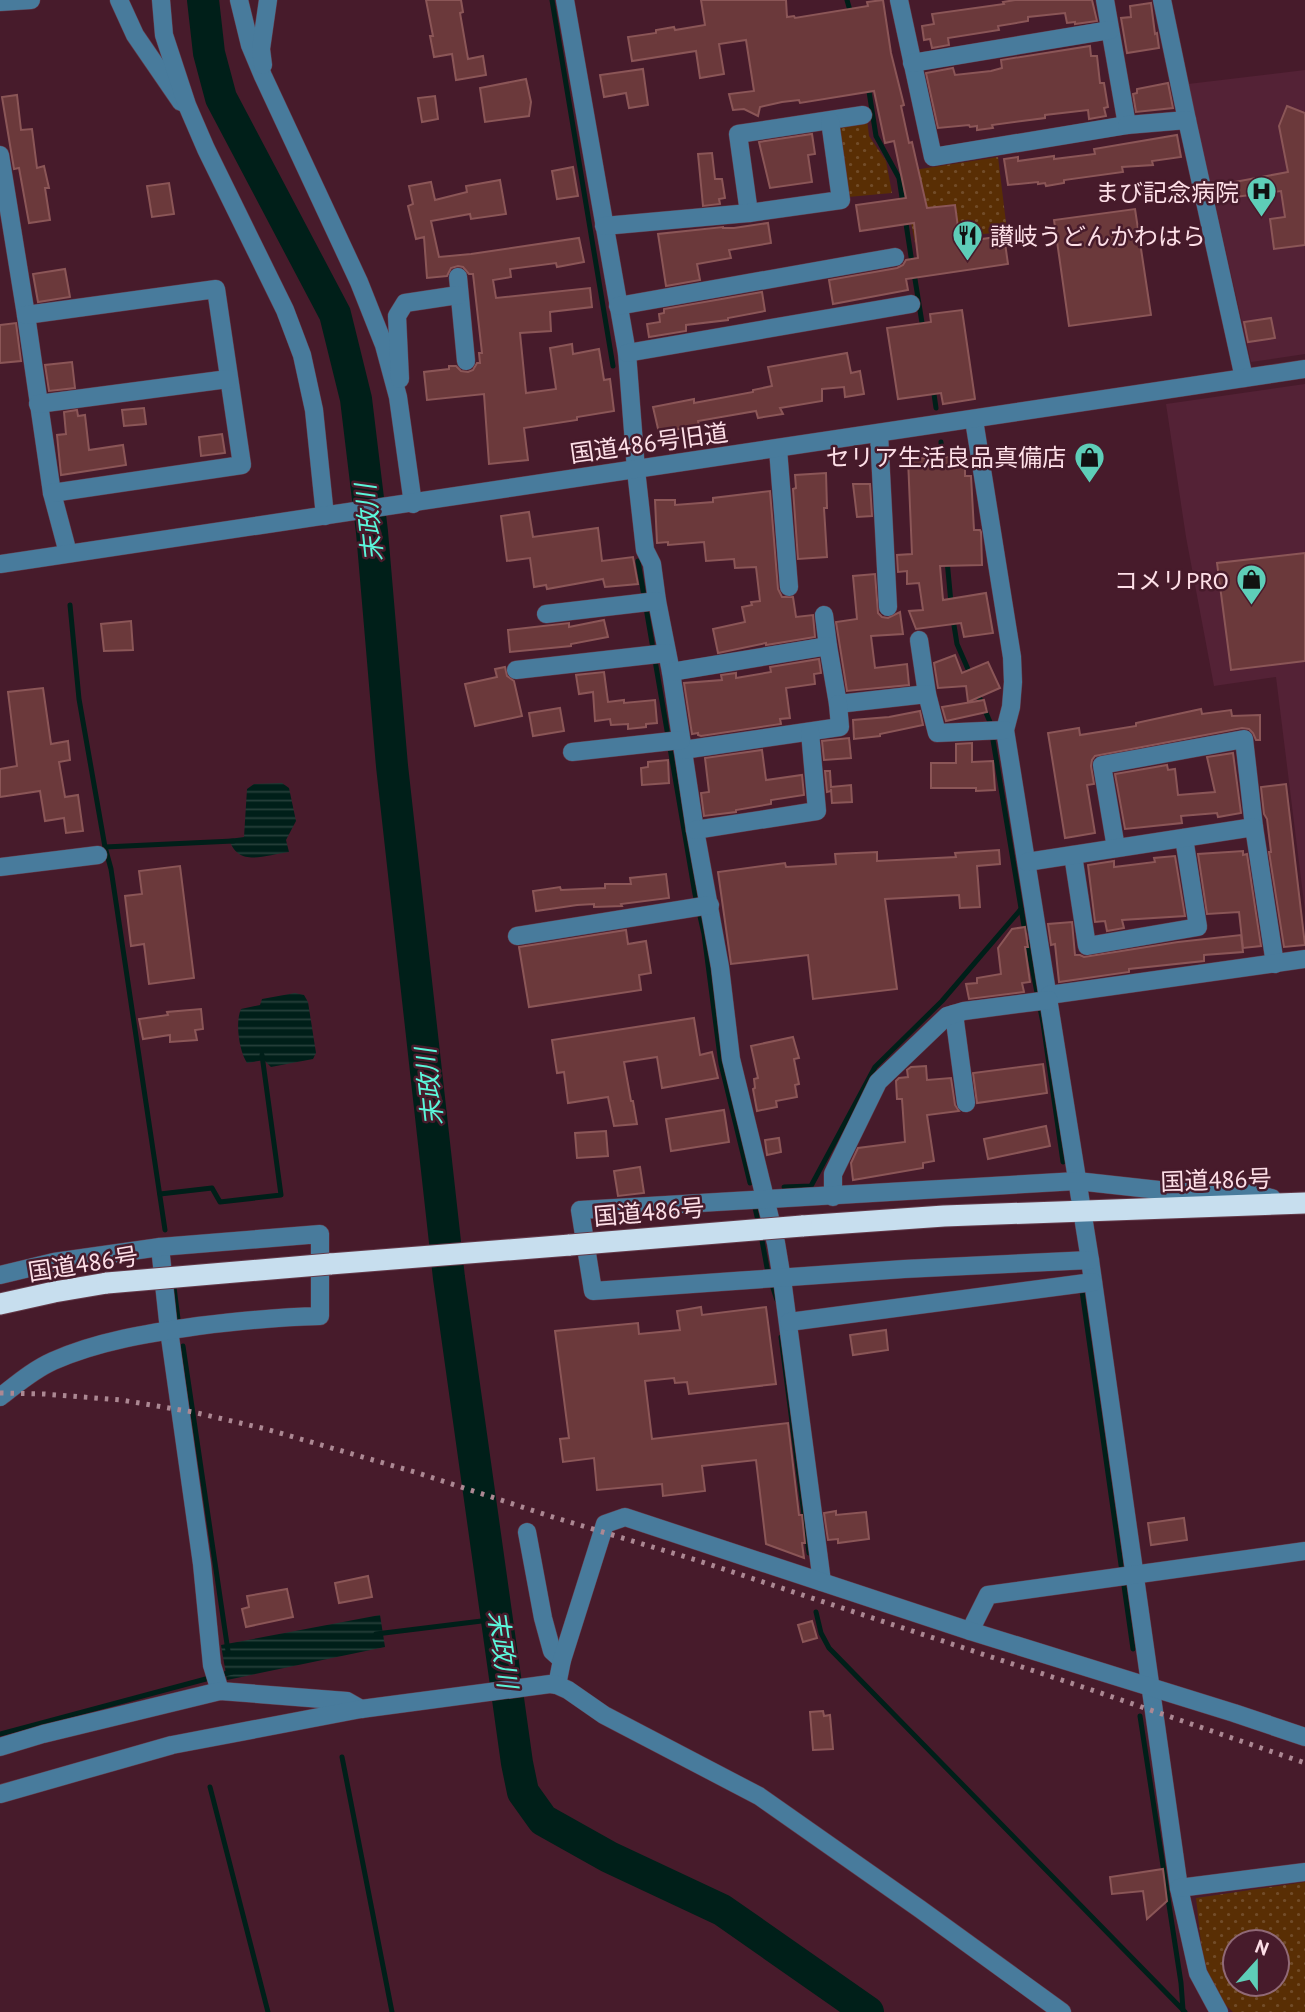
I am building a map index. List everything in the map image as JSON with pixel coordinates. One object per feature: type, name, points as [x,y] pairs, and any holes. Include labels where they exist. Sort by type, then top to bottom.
[{"type":"highway","name":"国道486号","points":[[0,1304],[107,1283],[802,1226],[944,1216],[1302,1203]]},
{"type":"street","points":[[0,2],[31,0]]},
{"type":"street","points":[[119,0],[135,35],[179,101],[187,105]]},
{"type":"street","points":[[160,0],[164,35],[187,105],[285,310],[302,355],[314,410],[325,516]]},
{"type":"street","points":[[239,0],[250,45],[262,76],[359,282],[384,345],[398,397],[413,503]]},
{"type":"street","points":[[262,76],[261,50],[268,0]]},
{"type":"street","points":[[565,0],[627,353],[645,550],[652,564],[649,602],[659,654],[671,672],[676,743],[695,830],[702,907],[732,1059],[764,1200],[774,1279],[789,1322],[822,1582]]},
{"type":"street","points":[[899,0],[933,157],[1127,125],[1187,120]]},
{"type":"street","points":[[1105,0],[1127,125]]},
{"type":"street","points":[[1162,0],[1244,378]]},
{"type":"street","points":[[912,63],[1110,30]]},
{"type":"street","points":[[749,213],[738,134],[863,115]]},
{"type":"street","points":[[604,226],[749,213],[841,200],[830,121]]},
{"type":"street","points":[[0,155],[9,269],[26,315],[51,493],[68,553]]},
{"type":"street","points":[[618,306],[895,257]]},
{"type":"street","points":[[398,397],[401,372],[397,316],[405,303],[458,286],[466,361]]},
{"type":"street","points":[[26,315],[216,289],[242,465],[51,493]]},
{"type":"street","points":[[627,353],[911,304]]},
{"type":"street","name":"国道486号旧道","points":[[0,564],[1305,369]]},
{"type":"street","points":[[38,404],[228,379]]},
{"type":"street","points":[[974,420],[1012,657],[1011,707],[996,731],[1027,862],[1044,999],[1090,1260],[1126,1576],[1152,1687],[1180,1888],[1198,1973],[1218,2011]]},
{"type":"street","points":[[879,434],[888,607]]},
{"type":"street","points":[[778,449],[789,587]]},
{"type":"street","points":[[545,614],[649,602]]},
{"type":"street","points":[[572,752],[810,732],[839,727],[824,615]]},
{"type":"street","points":[[919,640],[927,694],[937,733],[996,731]]},
{"type":"street","points":[[671,672],[828,646]]},
{"type":"street","points":[[516,670],[659,654]]},
{"type":"street","points":[[838,704],[927,694]]},
{"type":"street","points":[[695,830],[817,811],[810,732]]},
{"type":"street","points":[[1116,848],[1102,765],[1244,738],[1254,827],[1275,964]]},
{"type":"street","points":[[1027,862],[1254,827]]},
{"type":"street","points":[[1073,855],[1087,946],[1198,927],[1184,838]]},
{"type":"street","points":[[0,867],[98,855]]},
{"type":"street","points":[[517,936],[702,907]]},
{"type":"street","points":[[833,1197],[833,1174],[878,1082],[947,1016],[964,1011],[1305,959]]},
{"type":"street","points":[[954,1014],[965,1103]]},
{"type":"street","points":[[1090,1260],[904,1269],[593,1291],[580,1210],[1077,1181],[1177,1192],[1240,1192],[1302,1203]]},
{"type":"street","points":[[0,1275],[54,1262],[160,1247],[320,1234],[320,1316],[269,1317],[152,1332],[102,1344],[53,1361],[26,1376],[0,1397]]},
{"type":"street","points":[[160,1247],[202,1564],[212,1665],[219,1688]]},
{"type":"street","points":[[789,1322],[1093,1282]]},
{"type":"street","points":[[557,1685],[562,1660],[605,1524],[625,1517],[1305,1737]]},
{"type":"street","points":[[527,1532],[552,1651],[562,1660]]},
{"type":"street","points":[[970,1630],[988,1595],[1305,1551]]},
{"type":"street","points":[[0,1794],[172,1745],[361,1709],[557,1685],[604,1715],[759,1796],[1062,2012]]},
{"type":"street","points":[[0,1747],[219,1688],[347,1701],[361,1709]]},
{"type":"street","points":[[1180,1888],[1305,1872]]},
{"type":"shaded area","name":"まび記念病院","points":[[1305,70],[1305,354],[1251,362],[1188,84]]},
{"type":"shaded area","points":[[867,119],[869,136],[886,161],[892,193],[848,197],[838,129],[842,122]]},
{"type":"shaded area","points":[[998,157],[1007,231],[915,243],[901,172]]},
{"type":"shaded area","name":"コメリPRO","points":[[1305,384],[1305,911],[1276,677],[1214,686],[1186,537],[1166,404]]},
{"type":"shaded area","points":[[282,783],[289,788],[296,821],[286,840],[289,852],[253,858],[239,854],[229,839],[244,837],[247,789],[254,784]]},
{"type":"shaded area","points":[[295,993],[304,995],[308,1002],[316,1053],[313,1059],[271,1067],[264,1060],[247,1063],[239,1036],[238,1021],[241,1009],[260,1005],[262,999]]},
{"type":"shaded area","points":[[380,1615],[385,1647],[227,1680],[221,1645]]},
{"type":"shaded area","points":[[1305,1882],[1305,2012],[1233,2012],[1222,2001],[1214,1988],[1201,1944],[1196,1898]]},
{"type":"building","points":[[426,0],[461,0],[463,12],[460,13],[468,59],[483,56],[486,75],[456,80],[452,54],[434,57]]},
{"type":"building","points":[[701,0],[786,0],[787,17],[795,18],[868,6],[867,2],[883,0],[891,53],[904,105],[901,106],[927,208],[955,205],[960,242],[1004,236],[1008,264],[906,279],[908,290],[833,304],[829,280],[897,268],[906,260],[918,258],[914,223],[860,231],[856,205],[906,198],[894,141],[885,143],[874,91],[800,103],[799,100],[782,102],[760,107],[758,116],[744,109],[733,110],[729,94],[754,91],[746,40],[719,44],[724,74],[700,78],[696,51],[632,61],[628,37],[674,27],[675,30],[705,25]]},
{"type":"building","points":[[1092,0],[1097,21],[1067,23],[1065,13],[1028,17],[1028,21],[998,26],[999,30],[948,38],[949,45],[932,48],[930,39],[924,40],[922,26],[934,24],[932,14],[1004,4],[1003,2]]},
{"type":"building","points":[[1151,3],[1159,48],[1127,53],[1121,18],[1131,17],[1130,6]]},
{"type":"building","points":[[1090,46],[1091,56],[1097,56],[1100,83],[1104,83],[1108,107],[1104,108],[1106,116],[1089,119],[1088,110],[1045,115],[1045,118],[992,125],[993,128],[977,130],[977,126],[969,125],[938,128],[926,73],[953,68],[955,75],[991,71],[1002,68],[1001,60]]},
{"type":"building","points":[[643,69],[648,105],[629,108],[626,93],[604,97],[600,75]]},
{"type":"building","points":[[526,79],[531,102],[529,116],[485,122],[480,88]]},
{"type":"building","points":[[1168,83],[1173,108],[1136,112],[1133,94],[1137,93],[1137,89]]},
{"type":"building","points":[[17,95],[21,130],[32,129],[37,168],[44,166],[49,188],[45,188],[50,220],[29,223],[19,168],[14,169],[2,97]]},
{"type":"building","points":[[435,96],[438,119],[422,122],[418,98]]},
{"type":"building","points":[[1287,106],[1305,113],[1305,245],[1274,249],[1270,219],[1285,217],[1281,191],[1227,198],[1215,193],[1213,186],[1288,172],[1279,126]]},
{"type":"building","points":[[812,134],[815,154],[808,155],[812,182],[770,188],[759,142]]},
{"type":"building","points":[[1177,135],[1181,157],[1152,161],[1153,165],[1122,167],[1123,172],[1064,180],[1064,183],[1046,186],[1045,183],[1038,182],[1008,185],[1004,159],[1018,157],[1018,161],[1095,154],[1094,149]]},
{"type":"building","points":[[712,153],[715,179],[722,179],[725,198],[719,199],[720,204],[703,206],[698,154]]},
{"type":"building","points":[[573,167],[578,196],[557,199],[552,171]]},
{"type":"building","points":[[500,180],[506,214],[471,219],[470,214],[431,221],[439,257],[579,238],[584,262],[557,267],[556,263],[510,269],[511,277],[493,280],[496,298],[590,288],[592,307],[550,312],[551,331],[520,333],[526,393],[556,389],[550,348],[572,344],[573,354],[599,349],[604,380],[610,379],[614,411],[524,428],[528,460],[489,464],[484,394],[427,400],[424,372],[456,366],[461,371],[468,372],[480,363],[479,353],[482,353],[473,274],[458,266],[451,268],[447,276],[427,278],[424,237],[416,239],[408,206],[413,204],[409,186],[431,182],[435,200],[467,192],[466,186]]},
{"type":"building","points":[[169,183],[174,214],[152,217],[147,186]]},
{"type":"building","points":[[1135,209],[1151,315],[1069,326],[1054,220]]},
{"type":"building","points":[[768,223],[771,243],[729,250],[731,258],[697,264],[700,280],[666,286],[658,234]]},
{"type":"building","points":[[65,269],[70,297],[38,302],[33,274]]},
{"type":"building","points":[[762,292],[765,311],[728,320],[686,325],[686,331],[649,337],[647,324],[660,322],[659,314],[664,313],[664,309]]},
{"type":"building","points":[[962,310],[975,399],[943,404],[941,393],[898,399],[887,328],[931,322],[930,314]]},
{"type":"building","points":[[1271,318],[1275,338],[1248,342],[1244,322]]},
{"type":"building","points":[[16,323],[21,361],[0,363],[0,325]]},
{"type":"building","points":[[847,353],[851,373],[860,371],[864,394],[845,397],[844,387],[822,389],[822,401],[780,408],[783,414],[758,418],[756,411],[698,421],[699,425],[659,433],[653,407],[694,399],[694,403],[753,392],[772,386],[768,367]]},
{"type":"building","points":[[72,362],[75,388],[49,391],[45,365]]},
{"type":"building","points":[[144,408],[146,424],[124,426],[122,410]]},
{"type":"building","points":[[77,410],[78,416],[85,415],[89,450],[123,445],[126,465],[61,475],[57,435],[66,434],[64,412]]},
{"type":"building","points":[[222,434],[225,453],[201,456],[199,437]]},
{"type":"building","points":[[965,455],[965,476],[971,476],[974,530],[981,532],[982,565],[940,566],[943,600],[986,593],[993,633],[964,637],[961,623],[916,629],[909,611],[923,610],[919,583],[907,584],[907,571],[898,572],[897,555],[912,554],[908,459]]},
{"type":"building","points":[[826,473],[827,508],[824,508],[827,557],[798,559],[793,489],[796,488],[795,475]]},
{"type":"building","points":[[853,484],[870,484],[872,516],[857,517]]},
{"type":"building","points":[[770,491],[778,589],[782,597],[793,597],[796,617],[813,615],[815,637],[718,653],[713,629],[745,622],[742,607],[760,601],[756,567],[735,568],[734,559],[706,561],[704,542],[668,545],[668,542],[657,543],[655,500],[675,500],[675,505],[713,502],[713,498]]},
{"type":"building","points":[[529,512],[533,537],[598,528],[602,561],[633,557],[638,584],[605,587],[603,579],[547,589],[546,585],[534,587],[530,558],[507,561],[501,516]]},
{"type":"building","points":[[1305,553],[1305,661],[1231,670],[1217,563]]},
{"type":"building","points":[[875,574],[878,613],[888,618],[900,612],[903,634],[871,636],[875,668],[907,664],[909,685],[847,691],[836,622],[857,619],[853,576]]},
{"type":"building","points":[[604,620],[608,637],[571,646],[510,652],[508,630],[569,623],[569,627]]},
{"type":"building","points":[[131,621],[133,650],[104,651],[101,624]]},
{"type":"building","points":[[955,655],[962,673],[988,662],[1000,688],[968,702],[966,686],[938,688],[934,663]]},
{"type":"building","points":[[819,659],[821,673],[814,674],[815,684],[786,688],[790,718],[780,719],[781,724],[701,736],[698,733],[692,734],[684,683],[722,680],[721,675],[736,673],[736,678],[771,672],[770,667]]},
{"type":"building","points":[[505,667],[507,676],[514,681],[522,716],[475,726],[465,684],[497,677],[495,669]]},
{"type":"building","points":[[604,672],[608,702],[655,700],[657,723],[628,729],[628,724],[611,725],[610,719],[595,721],[593,692],[579,694],[576,675]]},
{"type":"building","points":[[43,688],[51,744],[68,741],[70,760],[59,762],[65,797],[78,795],[83,831],[66,833],[64,818],[45,821],[40,791],[0,797],[0,769],[17,766],[8,692]]},
{"type":"building","points":[[984,700],[987,712],[946,721],[942,707]]},
{"type":"building","points":[[560,708],[564,731],[533,736],[529,713]]},
{"type":"building","points":[[1201,709],[1202,714],[1231,710],[1232,716],[1260,715],[1260,740],[1256,740],[1249,729],[1242,728],[1095,756],[1091,766],[1094,784],[1087,785],[1095,833],[1065,838],[1048,733],[1079,728],[1080,735],[1136,726],[1136,723]]},
{"type":"building","points":[[920,711],[923,725],[880,736],[854,739],[853,720]]},
{"type":"building","points":[[849,738],[851,758],[824,760],[822,741]]},
{"type":"building","points":[[972,743],[972,762],[993,761],[995,790],[931,788],[931,763],[956,763],[956,744]]},
{"type":"building","points":[[762,750],[766,780],[802,775],[804,795],[771,800],[771,804],[736,812],[704,816],[701,793],[709,792],[705,758]]},
{"type":"building","points":[[1233,753],[1241,813],[1218,817],[1217,813],[1181,816],[1182,823],[1125,829],[1115,774],[1167,765],[1168,770],[1175,769],[1178,795],[1215,792],[1207,757]]},
{"type":"building","points":[[668,760],[669,783],[642,785],[641,768],[648,767],[648,762]]},
{"type":"building","points":[[825,771],[830,771],[831,787],[851,785],[852,802],[832,803],[831,789],[827,792]]},
{"type":"building","points":[[1286,784],[1305,945],[1284,947],[1261,787]]},
{"type":"building","points":[[999,850],[1000,864],[977,866],[980,907],[960,908],[959,895],[885,899],[897,989],[813,999],[808,955],[731,964],[718,872],[785,863],[786,867],[836,864],[835,854],[877,852],[877,861],[956,857],[955,853]]},
{"type":"building","points":[[1243,851],[1243,855],[1247,854],[1261,946],[1243,948],[1239,912],[1207,914],[1198,854]]},
{"type":"building","points":[[1175,856],[1185,916],[1122,920],[1124,928],[1107,931],[1105,921],[1095,922],[1088,865],[1114,861],[1114,867],[1155,862],[1154,858]]},
{"type":"building","points":[[180,866],[194,978],[149,984],[144,944],[131,946],[125,896],[142,894],[139,871]]},
{"type":"building","points":[[666,874],[669,898],[621,904],[622,906],[594,907],[594,904],[536,911],[533,891],[560,887],[561,890],[605,888],[605,884],[631,884],[630,878]]},
{"type":"building","points":[[1072,922],[1075,955],[1084,957],[1241,935],[1243,952],[1204,955],[1204,961],[1129,969],[1129,972],[1059,982],[1055,944],[1051,945],[1048,924]]},
{"type":"building","points":[[1025,927],[1030,982],[1022,983],[1024,992],[969,999],[966,984],[977,983],[977,978],[1001,974],[998,948],[1012,929]]},
{"type":"building","points":[[626,930],[628,944],[646,941],[651,973],[639,975],[641,990],[529,1007],[519,947]]},
{"type":"building","points":[[201,1009],[203,1029],[195,1030],[197,1040],[170,1042],[170,1035],[143,1039],[139,1019],[168,1015],[167,1012]]},
{"type":"building","points":[[694,1018],[700,1055],[712,1052],[718,1078],[662,1088],[657,1057],[624,1062],[637,1124],[614,1126],[608,1097],[568,1103],[564,1072],[557,1073],[552,1040]]},
{"type":"building","points":[[793,1037],[799,1058],[794,1059],[799,1084],[795,1085],[797,1097],[776,1101],[777,1107],[757,1111],[753,1089],[754,1079],[758,1078],[751,1046]]},
{"type":"building","points":[[1043,1064],[1047,1093],[977,1103],[973,1073]]},
{"type":"building","points":[[926,1066],[927,1080],[951,1078],[955,1105],[959,1111],[927,1115],[934,1161],[923,1163],[923,1168],[853,1180],[851,1163],[858,1148],[905,1142],[902,1099],[897,1099],[896,1081],[908,1077],[907,1070],[911,1067]]},
{"type":"building","points":[[724,1110],[729,1142],[671,1151],[666,1119]]},
{"type":"building","points":[[1046,1126],[1050,1146],[988,1159],[984,1139]]},
{"type":"building","points":[[606,1131],[608,1156],[577,1158],[575,1133]]},
{"type":"building","points":[[779,1138],[781,1152],[767,1155],[765,1140]]},
{"type":"building","points":[[640,1167],[644,1193],[618,1196],[614,1171]]},
{"type":"building","points":[[701,1307],[702,1315],[766,1307],[776,1384],[689,1394],[687,1382],[675,1383],[674,1378],[645,1381],[652,1439],[788,1423],[799,1515],[802,1515],[804,1558],[766,1544],[756,1460],[702,1466],[705,1491],[663,1496],[662,1484],[597,1490],[594,1458],[563,1462],[560,1439],[569,1438],[555,1331],[638,1323],[639,1334],[680,1330],[677,1311]]},
{"type":"building","points":[[886,1330],[888,1350],[853,1355],[850,1335]]},
{"type":"building","points":[[836,1511],[836,1515],[866,1512],[869,1539],[838,1543],[838,1539],[828,1540],[824,1513]]},
{"type":"building","points":[[1184,1518],[1187,1540],[1151,1545],[1148,1523]]},
{"type":"building","points":[[368,1576],[372,1597],[339,1603],[335,1583]]},
{"type":"building","points":[[287,1589],[293,1617],[246,1627],[242,1609],[249,1607],[247,1596]]},
{"type":"building","points":[[812,1621],[817,1638],[803,1642],[798,1625]]},
{"type":"building","points":[[823,1711],[824,1716],[830,1715],[833,1749],[813,1750],[810,1712]]},
{"type":"building","points":[[1163,1869],[1167,1901],[1147,1919],[1143,1891],[1112,1894],[1110,1877]]},
{"type":"waterway","name":"末政川","points":[[203,0],[209,53],[221,98],[335,314],[356,399],[372,532],[392,766],[449,1278],[523,1792],[543,1820],[609,1857],[722,1910],[868,2012]]},
{"type":"waterway","points":[[552,0],[613,366]]},
{"type":"waterway","points":[[847,0],[851,14]]},
{"type":"waterway","points":[[868,85],[876,136],[899,178],[903,204]]},
{"type":"waterway","points":[[905,217],[912,263]]},
{"type":"waterway","points":[[914,273],[923,329]]},
{"type":"waterway","points":[[933,387],[936,408]]},
{"type":"waterway","points":[[941,442],[942,463]]},
{"type":"waterway","points":[[947,560],[951,603]]},
{"type":"waterway","points":[[638,561],[704,934],[721,1064],[750,1183]]},
{"type":"waterway","points":[[70,605],[79,699],[111,869],[165,1230]]},
{"type":"waterway","points":[[953,619],[957,644],[971,676]]},
{"type":"waterway","points":[[977,692],[990,722],[1025,932]]},
{"type":"waterway","points":[[105,847],[233,841]]},
{"type":"waterway","points":[[784,1187],[811,1186],[875,1067],[942,1001],[1021,909]]},
{"type":"waterway","points":[[1027,942],[1043,1023],[1063,1162]]},
{"type":"waterway","points":[[160,1194],[212,1188],[220,1202],[281,1195],[262,1055]]},
{"type":"waterway","points":[[755,1208],[759,1225]]},
{"type":"waterway","points":[[761,1235],[768,1273],[777,1300]]},
{"type":"waterway","points":[[174,1287],[178,1319]]},
{"type":"waterway","points":[[1082,1291],[1133,1649]]},
{"type":"waterway","points":[[781,1337],[809,1553]]},
{"type":"waterway","points":[[183,1346],[228,1651]]},
{"type":"waterway","points":[[816,1612],[821,1633],[829,1648],[1185,2012]]},
{"type":"waterway","points":[[376,1634],[498,1619]]},
{"type":"waterway","points":[[0,1734],[232,1672]]},
{"type":"waterway","points":[[1140,1716],[1183,2010]]},
{"type":"waterway","points":[[342,1757],[392,2012]]},
{"type":"waterway","points":[[210,1787],[268,2012]]},
{"type":"railway","points":[[0,1393],[121,1400],[193,1412],[266,1429],[418,1473],[696,1560],[1305,1763]]},
{"type":"place","name":"まび記念病院","points":[[1262,219]]},
{"type":"place","name":"讃岐うどんかわはら","points":[[967,263]]},
{"type":"place","name":"セリア生活良品真備店","points":[[1089,484]]},
{"type":"place","name":"コメリPRO","points":[[1252,607]]}]
